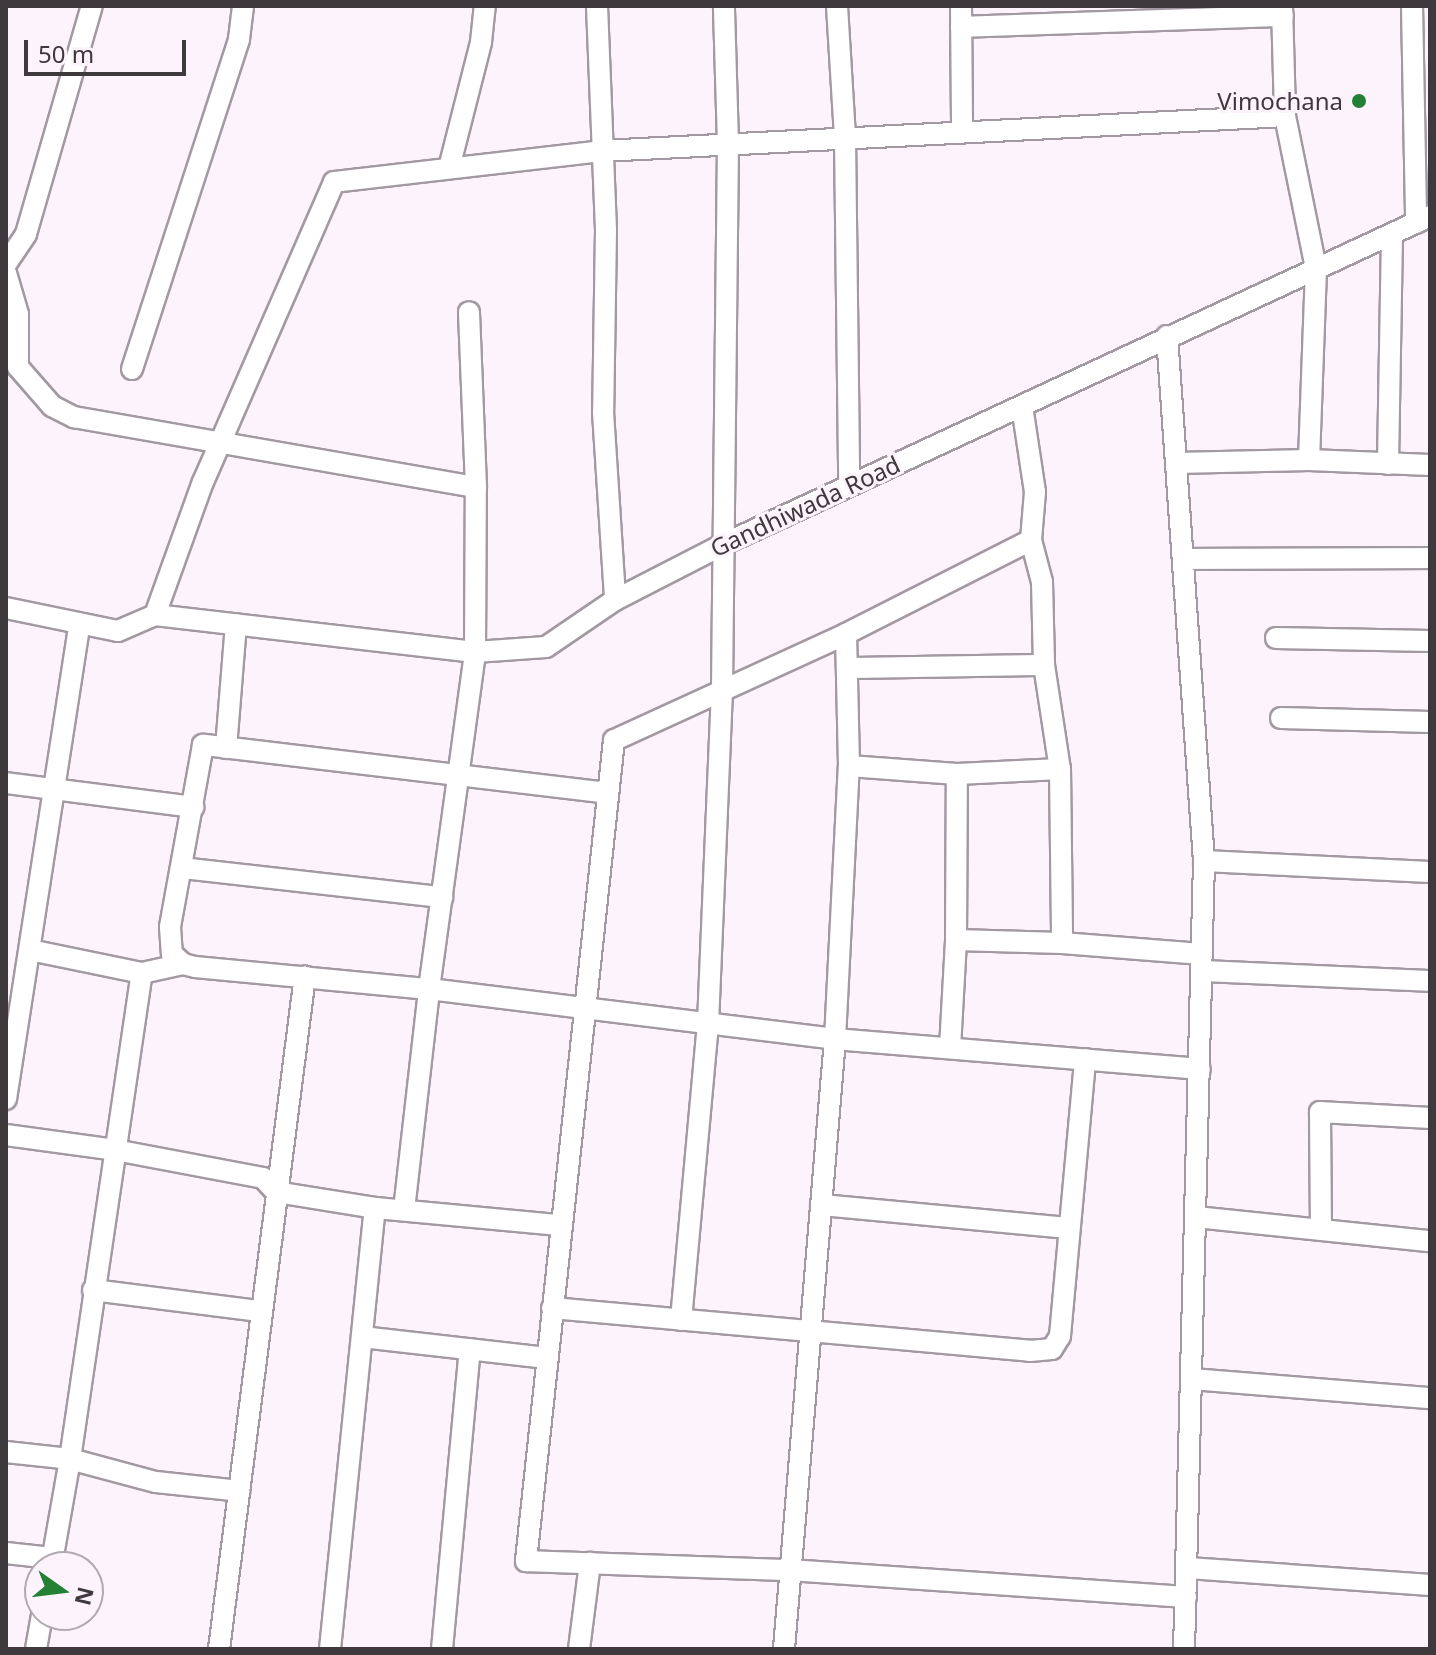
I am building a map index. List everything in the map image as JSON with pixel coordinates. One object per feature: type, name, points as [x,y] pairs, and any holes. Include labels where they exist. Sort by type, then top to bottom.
[{"type":"street","points":[[132,369],[239,39],[243,6]]},
{"type":"street","points":[[449,168],[481,42],[485,6]]},
{"type":"street","points":[[597,6],[606,230],[603,412],[615,600]]},
{"type":"street","points":[[681,1320],[708,1024],[722,689],[728,144],[724,6]]},
{"type":"street","points":[[837,6],[845,137],[849,483]]},
{"type":"street","points":[[961,6],[962,132]]},
{"type":"street","points":[[1412,6],[1422,69],[1423,220]]},
{"type":"street","points":[[961,27],[1282,11],[1285,116],[1316,269],[1309,460]]},
{"type":"street","points":[[6,264],[26,234],[85,12]]},
{"type":"street","points":[[6,608],[118,631],[155,615],[221,442],[334,182],[602,151],[1285,116]]},
{"type":"street","name":"Gandhiwada Road","points":[[155,615],[475,652],[546,647],[615,600],[849,483],[1423,220]]},
{"type":"street","points":[[1388,464],[1392,234]]},
{"type":"street","points":[[6,273],[18,314],[18,367],[52,406],[74,417],[476,487]]},
{"type":"street","points":[[404,1210],[429,989],[475,652],[476,487],[469,312]]},
{"type":"street","points":[[1167,336],[1204,861],[1184,1649]]},
{"type":"street","points":[[1022,406],[1035,492],[1031,540],[1042,582],[1044,665],[1060,769],[1062,943]]},
{"type":"street","points":[[1176,463],[1309,460],[1430,465]]},
{"type":"street","points":[[1031,540],[846,634],[614,740],[526,1561],[789,1570],[1186,1597]]},
{"type":"street","points":[[1183,559],[1430,558]]},
{"type":"street","points":[[226,748],[236,624]]},
{"type":"street","points":[[6,1099],[14,998],[30,950],[79,625]]},
{"type":"street","points":[[784,1649],[835,1039],[849,766],[846,634]]},
{"type":"street","points":[[1276,638],[1430,641]]},
{"type":"street","points":[[847,668],[1044,665]]},
{"type":"street","points":[[1281,718],[1430,722]]},
{"type":"street","points":[[183,964],[172,954],[170,943],[203,745],[608,793]]},
{"type":"street","points":[[849,766],[957,774],[1060,769]]},
{"type":"street","points":[[950,1048],[956,940],[957,774]]},
{"type":"street","points":[[6,783],[193,807]]},
{"type":"street","points":[[1204,861],[1430,872]]},
{"type":"street","points":[[182,868],[442,897]]},
{"type":"street","points":[[956,940],[1062,943],[1202,963],[1430,981]]},
{"type":"street","points":[[30,950],[142,973],[183,964],[429,989],[835,1039],[1200,1069]]},
{"type":"street","points":[[54,1551],[142,973]]},
{"type":"street","points":[[219,1649],[305,976]]},
{"type":"street","points":[[552,1308],[1030,1351],[1052,1349],[1060,1336],[1085,1059]]},
{"type":"street","points":[[1321,1230],[1320,1112],[1430,1118]]},
{"type":"street","points":[[6,1135],[115,1150],[263,1178],[276,1192],[375,1208],[560,1225]]},
{"type":"street","points":[[821,1205],[1069,1228]]},
{"type":"street","points":[[330,1649],[375,1208]]},
{"type":"street","points":[[1196,1217],[1430,1241]]},
{"type":"street","points":[[93,1290],[260,1311]]},
{"type":"street","points":[[362,1337],[547,1358]]},
{"type":"street","points":[[442,1649],[470,1349]]},
{"type":"street","points":[[1192,1379],[1430,1398]]},
{"type":"street","points":[[6,1452],[70,1459],[156,1482],[240,1491]]},
{"type":"street","points":[[579,1649],[590,1563]]},
{"type":"street","points":[[1188,1568],[1430,1585]]},
{"type":"place","name":"Vimochana","points":[[1359,101]]}]
